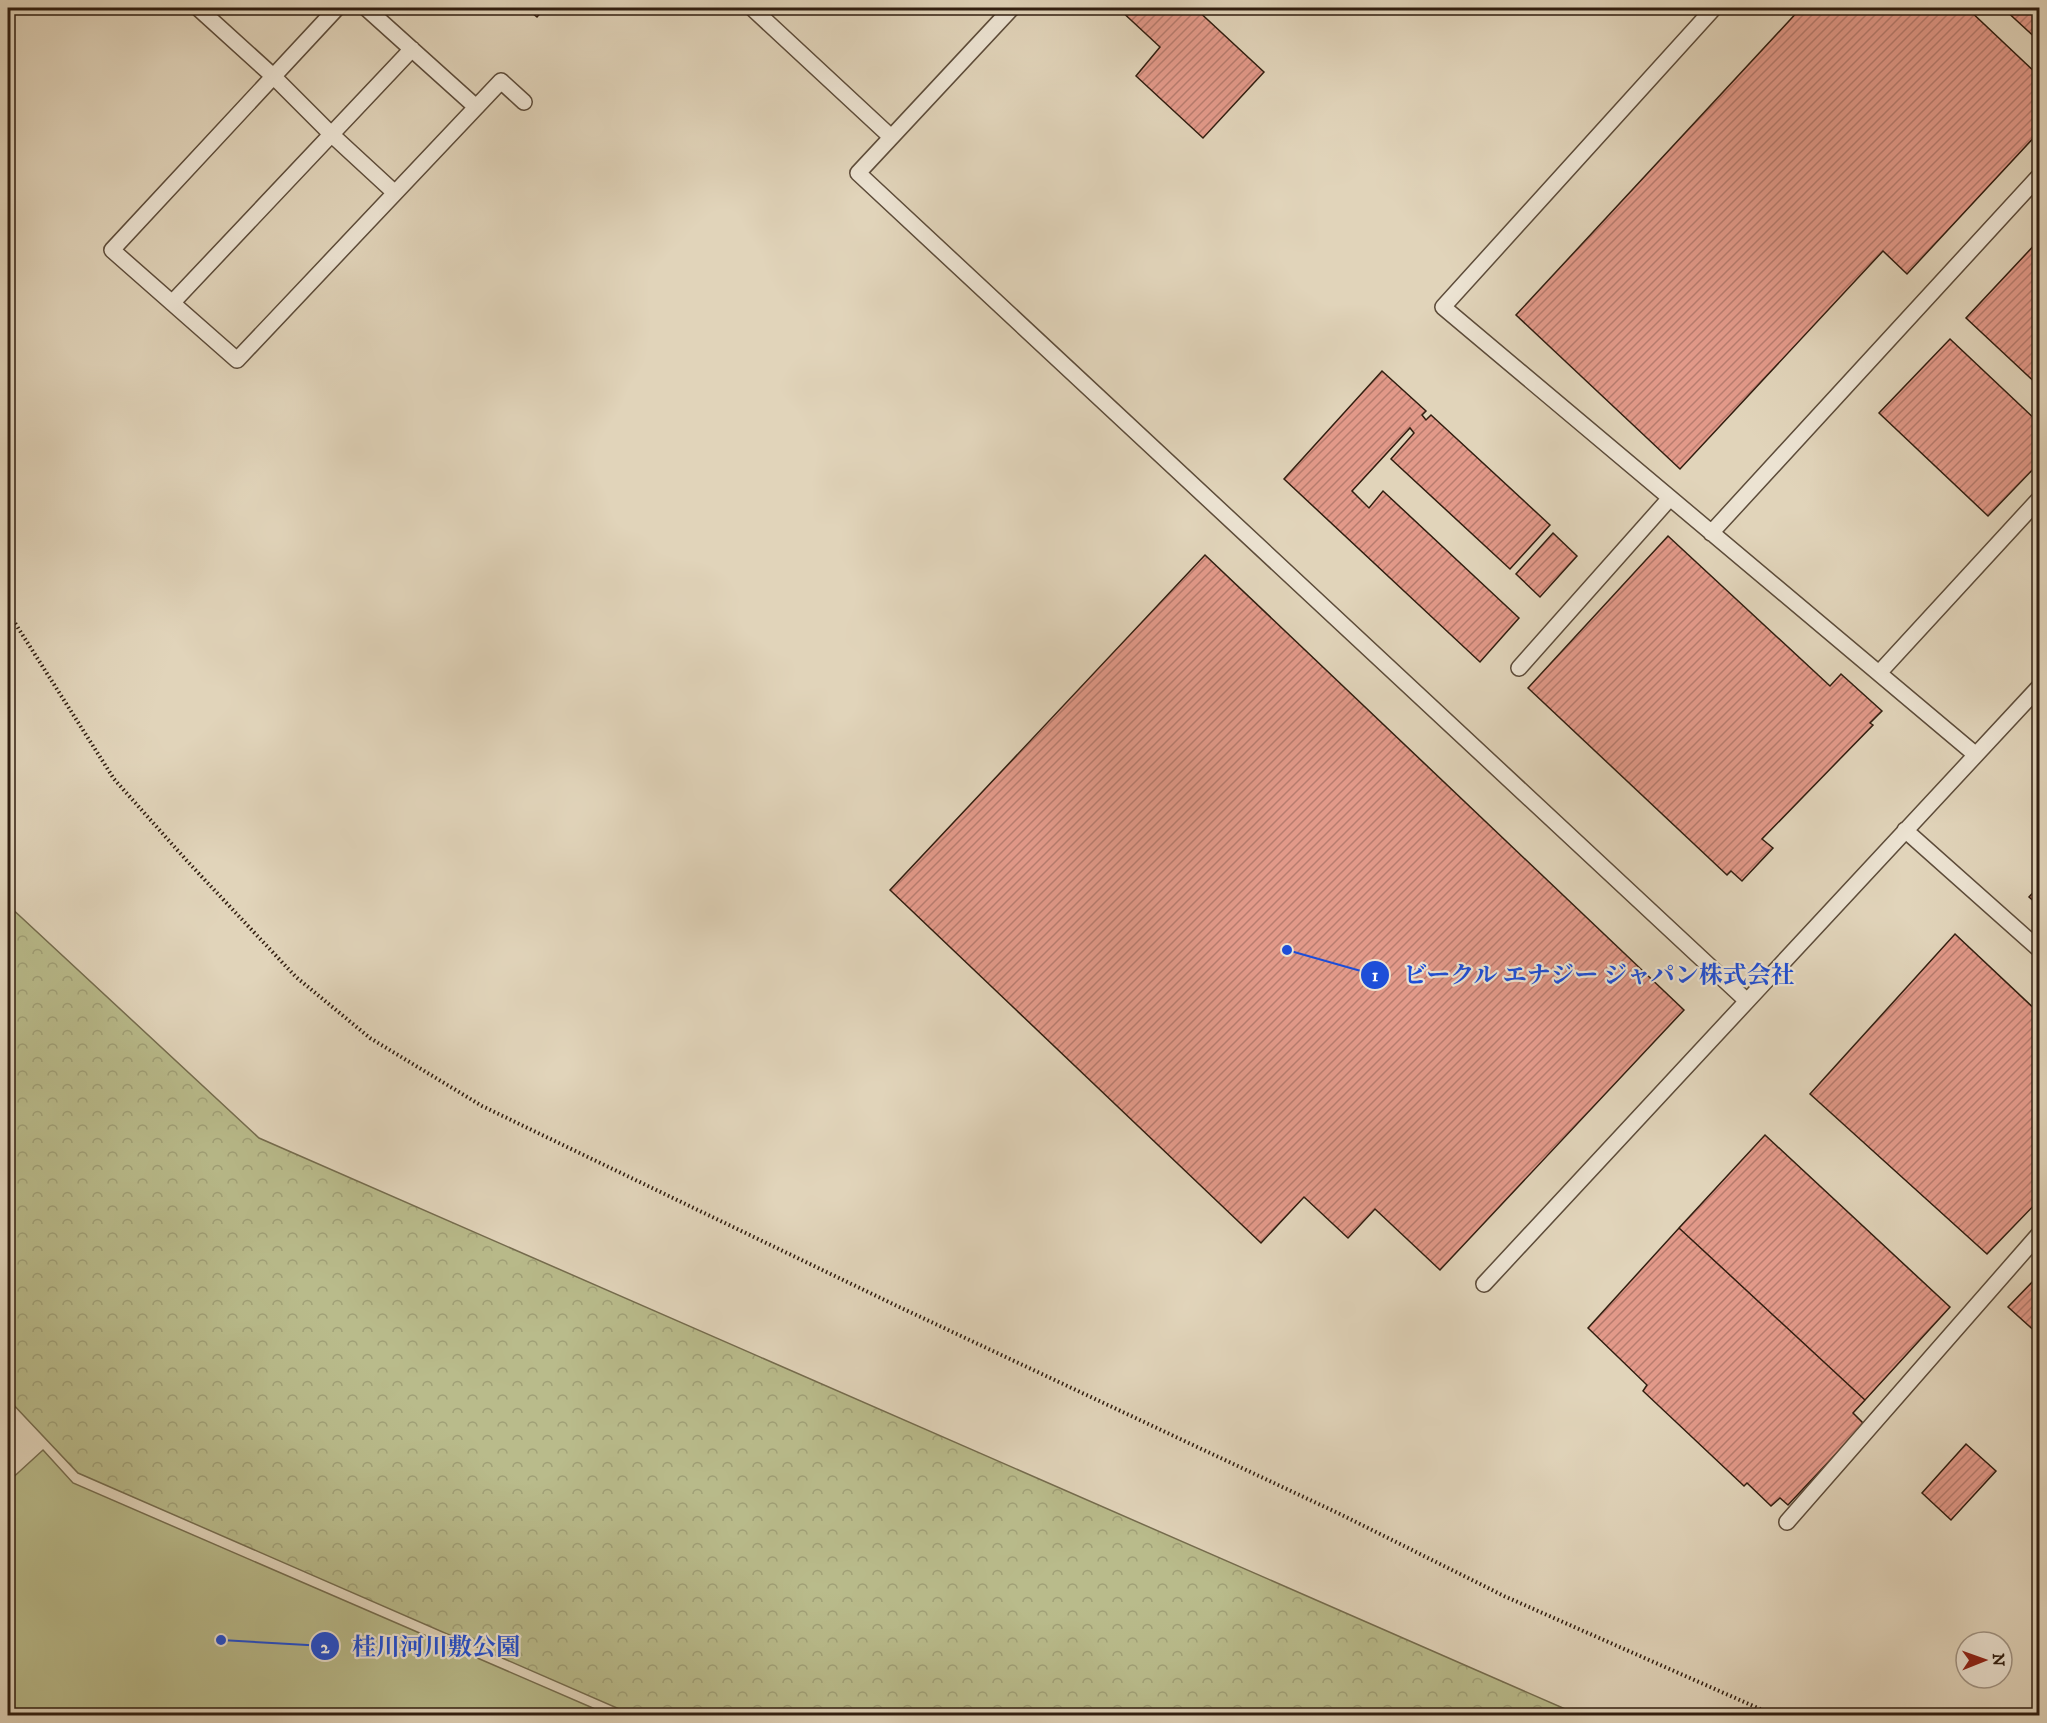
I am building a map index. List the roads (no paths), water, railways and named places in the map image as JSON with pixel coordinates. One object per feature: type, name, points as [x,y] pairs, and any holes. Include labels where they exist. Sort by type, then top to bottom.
[{"type":"lane","points":[[198,8],[395,193]]},
{"type":"lane","points":[[337,8],[112,250],[237,360],[501,81],[524,102]]},
{"type":"lane","points":[[366,8],[476,107]]},
{"type":"lane","points":[[752,8],[891,137]]},
{"type":"lane","points":[[1012,8],[858,172],[1747,1001]]},
{"type":"lane","points":[[1714,8],[1443,307],[1976,754]]},
{"type":"lane","points":[[172,303],[412,49]]},
{"type":"lane","points":[[1711,532],[2040,175]]},
{"type":"lane","points":[[1519,668],[1670,498]]},
{"type":"lane","points":[[1879,673],[2040,498]]},
{"type":"lane","points":[[1484,1284],[2040,686]]},
{"type":"lane","points":[[1905,830],[2040,951]]},
{"type":"lane","points":[[1787,1522],[2040,1233]]},
{"type":"place","name":"ビークル エナジー ジャパン株式会社","points":[[1287,950]]},
{"type":"place","name":"桂川河川敷公園","points":[[221,1640]]}]
